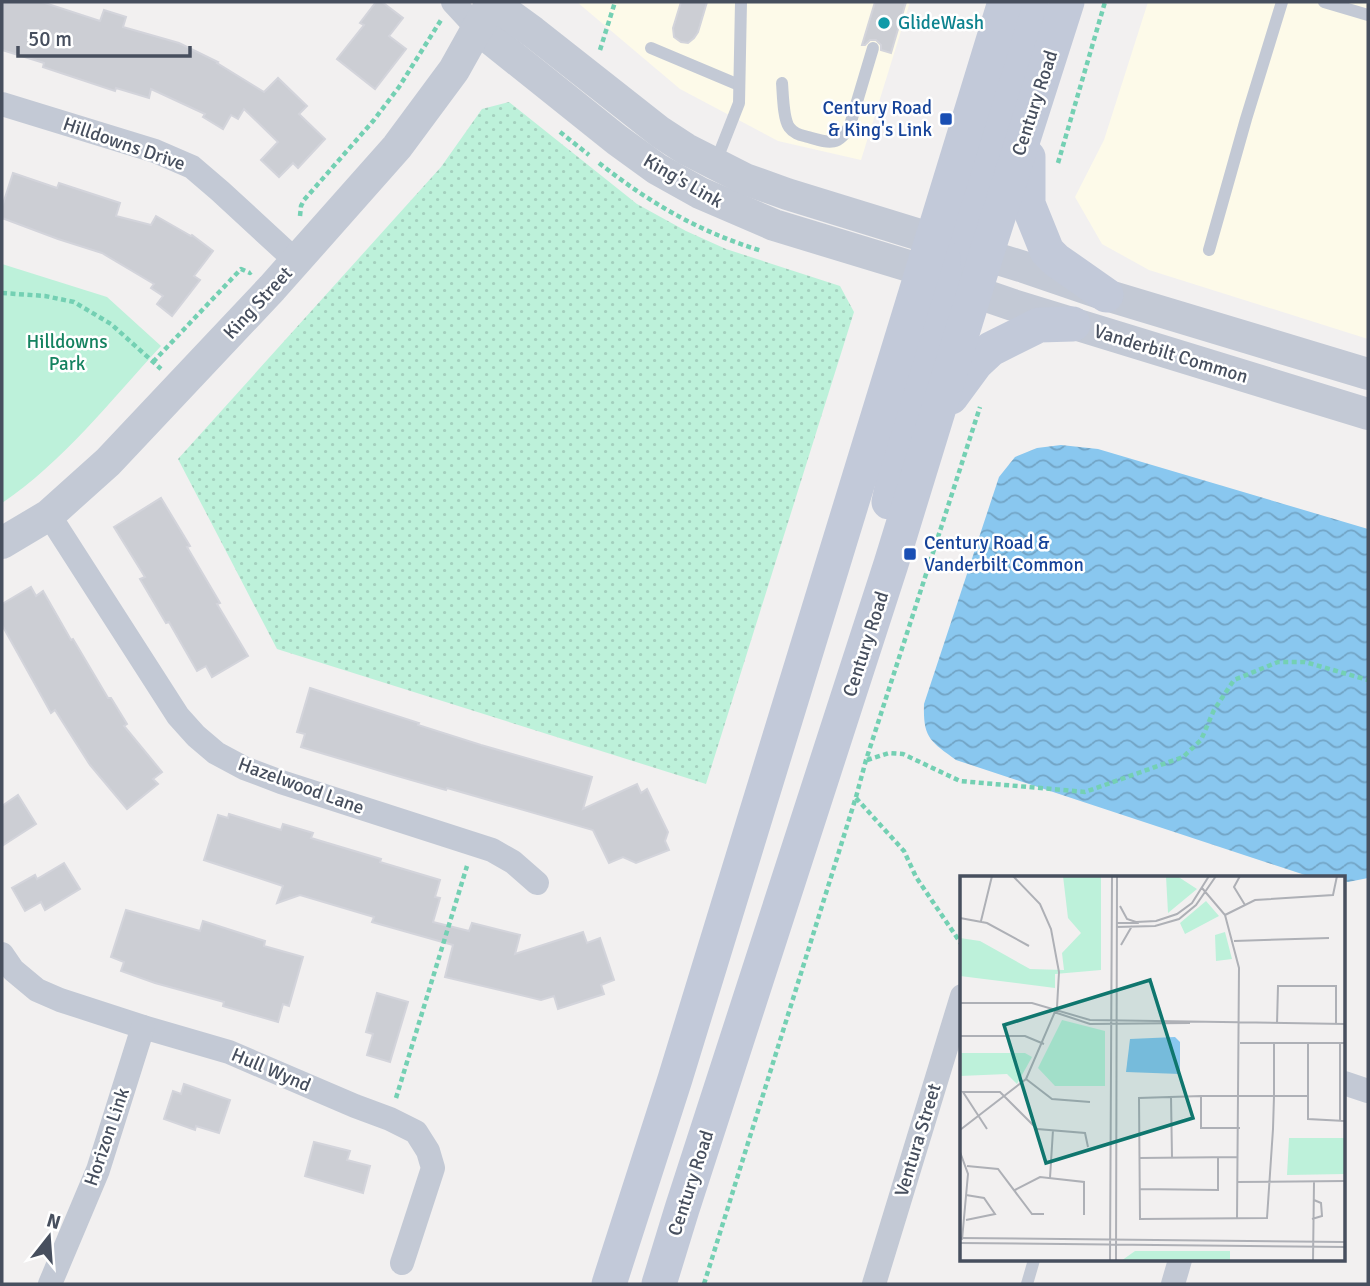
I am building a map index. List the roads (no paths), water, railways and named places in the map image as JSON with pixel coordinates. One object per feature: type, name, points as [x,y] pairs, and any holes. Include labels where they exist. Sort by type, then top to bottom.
[{"type":"main road","name":"Century Road","points":[[609,1284],[943,270],[1005,2]]},
{"type":"main road","points":[[891,565],[885,521],[943,270],[976,252],[970,226],[999,132],[1031,2]]},
{"type":"main road","name":"Century Road","points":[[976,252],[1028,123],[1066,2]]},
{"type":"main road","points":[[1028,123],[1028,204],[1047,251],[1107,295]]},
{"type":"main road","name":"Century Road","points":[[659,1284],[937,417],[943,270]]},
{"type":"main road","points":[[937,417],[976,363],[992,349],[1039,325],[1073,324]]},
{"type":"street","points":[[454,3],[487,11]]},
{"type":"street","name":"King's Link","points":[[487,11],[617,140],[657,169],[700,194],[774,225],[943,270]]},
{"type":"street","name":"King's Link","points":[[487,11],[533,32],[660,132],[686,149],[746,179],[788,194],[943,270]]},
{"type":"street","name":"King Street","points":[[2,543],[49,515],[108,462],[180,386],[287,252],[397,147],[454,70],[487,11]]},
{"type":"street","name":"Hilldowns Drive","points":[[2,104],[155,151],[192,167],[287,252]]},
{"type":"street","name":"Vanderbilt Common","points":[[976,252],[1107,295],[1368,374]]},
{"type":"street","name":"Vanderbilt Common","points":[[943,270],[1073,324],[1368,414]]},
{"type":"street","name":"Hazelwood Lane","points":[[49,515],[178,716],[196,736],[216,752],[244,768],[281,782],[492,850],[513,862],[537,883]]},
{"type":"street","name":"Hull Wynd","points":[[2,954],[13,970],[37,990],[60,1000],[229,1052],[416,1132],[428,1150],[433,1168],[402,1264]]},
{"type":"street","name":"Ventura Street","points":[[874,1284],[960,1003]]},
{"type":"street","name":"Horizon Link","points":[[50,1284],[98,1170],[143,1027]]},
{"type":"street","points":[[1346,1084],[1368,1091]]},
{"type":"street","points":[[1173,1284],[1179,1262]]},
{"type":"lane","points":[[715,164],[739,103],[741,2]]},
{"type":"lane","points":[[1209,250],[1282,2]]},
{"type":"lane","points":[[1324,2],[1368,15]]},
{"type":"lane","points":[[651,48],[739,85]]},
{"type":"lane","points":[[782,83],[786,122],[790,130],[832,143],[846,133],[850,125],[873,48]]},
{"type":"lane","points":[[1027,1284],[1033,1262]]},
{"type":"water","points":[[1061,445],[1098,449],[1368,529],[1368,878],[1348,882],[1346,876],[1305,875],[956,760],[930,738],[925,724],[924,704],[999,477],[1015,457],[1037,448]]},
{"type":"place","name":"GlideWash","points":[[884,23]]},
{"type":"place","name":"Century Road & King's Link","points":[[946,119]]},
{"type":"place","name":"Century Road & Vanderbilt Common","points":[[910,554]]},
{"type":"park label","name":"Hilldowns Park","points":[[67,353]]}]
